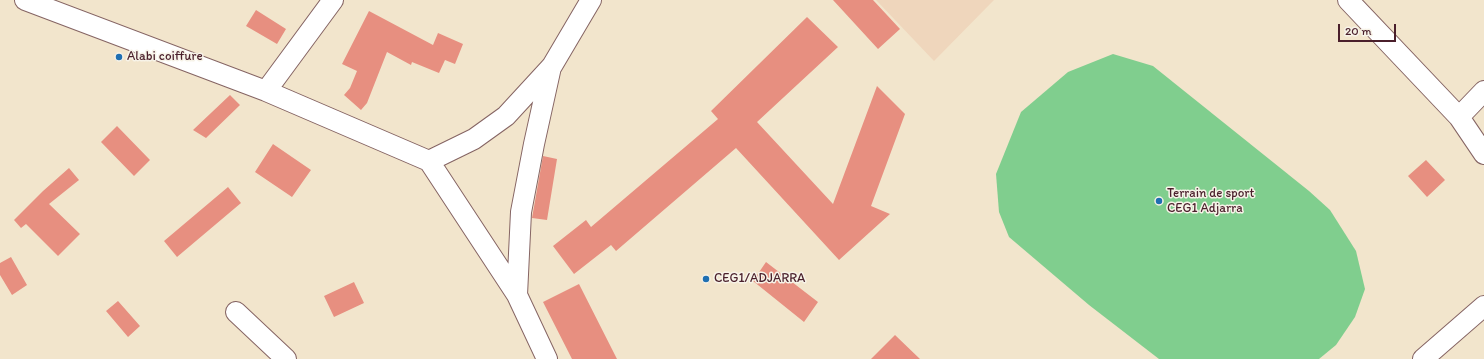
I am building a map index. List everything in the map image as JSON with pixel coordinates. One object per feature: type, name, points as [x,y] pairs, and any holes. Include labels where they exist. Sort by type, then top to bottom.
[{"type":"street","points":[[25,0],[266,91],[429,161],[517,295],[547,359]]},
{"type":"street","points":[[266,91],[333,0]]},
{"type":"street","points":[[429,161],[474,139],[506,116],[552,66],[591,0]]},
{"type":"street","points":[[1348,0],[1459,117],[1484,154]]},
{"type":"street","points":[[517,295],[521,212],[534,144],[552,66]]},
{"type":"street","points":[[1459,117],[1484,91]]},
{"type":"street","points":[[1423,359],[1484,306]]},
{"type":"street","points":[[236,312],[286,359]]},
{"type":"shaded area","points":[[876,0],[994,0],[934,61]]},
{"type":"green space","name":"Terrain de sport CEG1 Adjarra","points":[[1113,54],[1153,66],[1309,191],[1330,210],[1356,251],[1365,289],[1355,317],[1336,345],[1319,359],[1159,359],[1089,305],[1009,237],[999,212],[996,174],[1021,112],[1068,72]]},
{"type":"building","points":[[833,0],[873,0],[900,29],[878,49]]},
{"type":"building","points":[[256,10],[286,29],[277,44],[246,26]]},
{"type":"building","points":[[369,11],[433,45],[438,33],[463,44],[455,64],[445,60],[439,73],[412,62],[411,65],[387,52],[367,103],[361,110],[344,95],[350,88],[357,71],[342,64]]},
{"type":"building","points":[[807,17],[838,47],[757,122],[833,204],[877,86],[905,114],[871,206],[890,214],[839,260],[736,148],[616,251],[611,245],[574,274],[553,246],[586,220],[591,227],[718,119],[711,111]]},
{"type":"building","points":[[230,95],[240,105],[206,138],[193,130]]},
{"type":"building","points":[[117,126],[150,160],[134,176],[101,142]]},
{"type":"building","points":[[273,144],[311,170],[292,197],[255,172]]},
{"type":"building","points":[[543,156],[557,159],[547,220],[532,218]]},
{"type":"building","points":[[1426,160],[1445,180],[1427,197],[1408,176]]},
{"type":"building","points":[[69,168],[79,180],[49,204],[80,234],[58,256],[26,224],[21,228],[14,220]]},
{"type":"building","points":[[228,187],[241,203],[177,257],[164,241]]},
{"type":"building","points":[[11,257],[27,285],[12,295],[0,275],[0,263]]},
{"type":"building","points":[[766,262],[818,302],[804,322],[753,281]]},
{"type":"building","points":[[354,282],[364,303],[334,317],[324,296]]},
{"type":"building","points":[[579,284],[617,359],[572,359],[543,302]]},
{"type":"building","points":[[118,301],[140,326],[128,337],[106,311]]},
{"type":"building","points":[[895,335],[920,359],[871,359]]},
{"type":"place","name":"Alabi coiffure","points":[[119,57]]},
{"type":"place","name":"Terrain de sport CEG1 Adjarra","points":[[1159,201]]},
{"type":"place","name":"CEG1/ADJARRA","points":[[706,279]]}]
